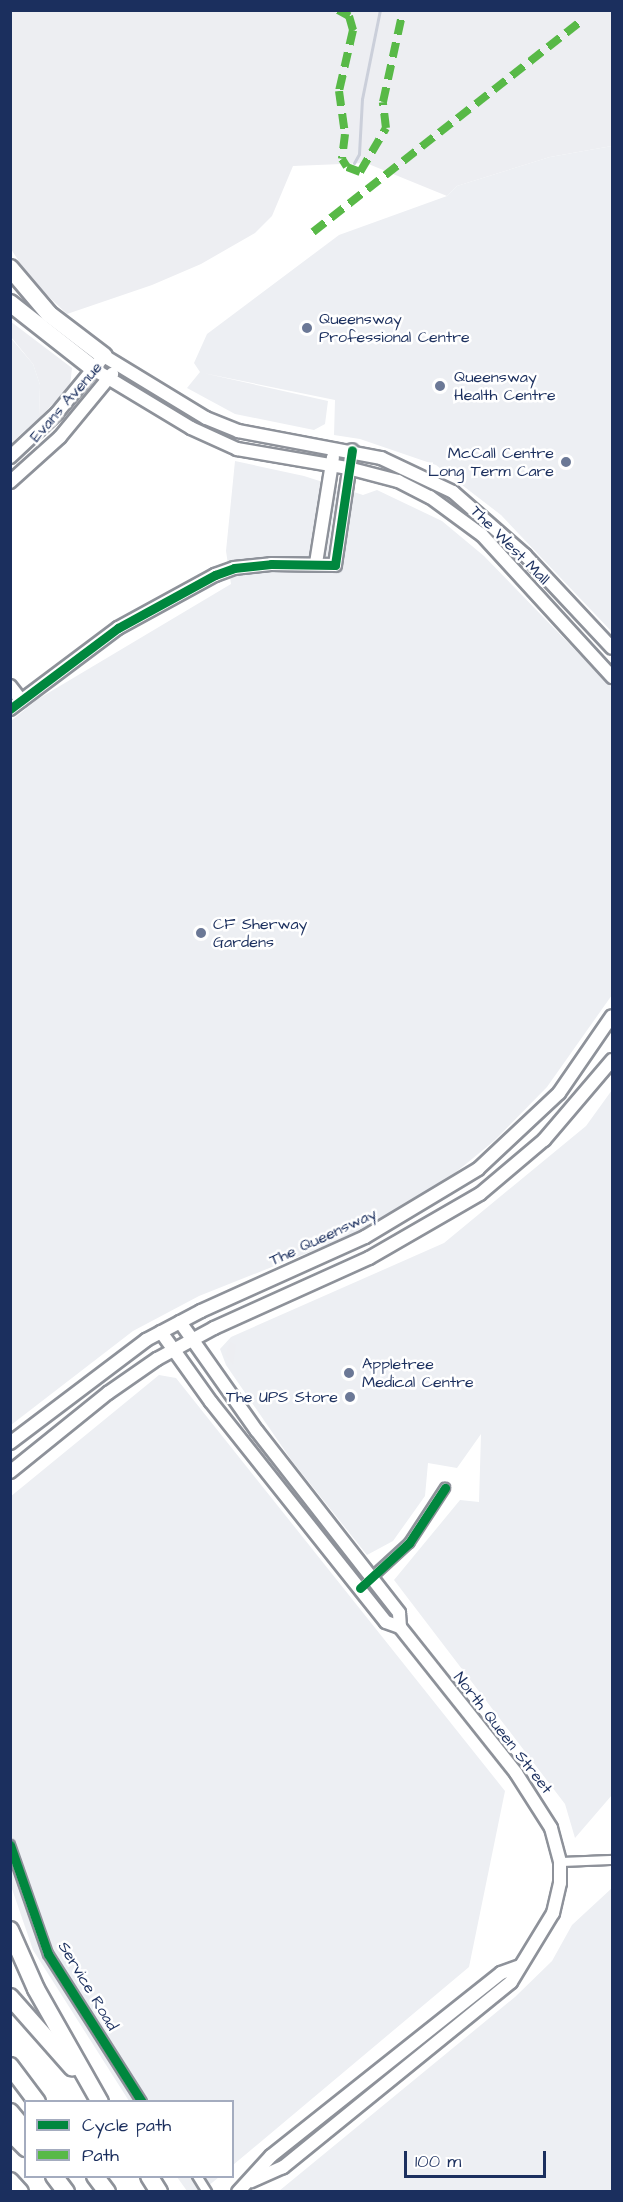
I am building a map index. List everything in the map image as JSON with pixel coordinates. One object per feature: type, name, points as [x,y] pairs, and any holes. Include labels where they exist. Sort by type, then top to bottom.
[{"type":"highway","points":[[10,268],[49,314],[103,368]]},
{"type":"highway","points":[[10,303],[103,368]]},
{"type":"highway","points":[[10,1930],[36,1989],[99,2099]]},
{"type":"highway","points":[[10,1997],[99,2099]]},
{"type":"highway","points":[[10,2066],[36,2100]]},
{"type":"highway","points":[[10,2112],[24,2129]]},
{"type":"highway","points":[[10,2132],[24,2146]]},
{"type":"highway","points":[[56,2178],[66,2192]]},
{"type":"highway","points":[[96,2178],[107,2192]]},
{"type":"highway","points":[[10,2181],[20,2192]]},
{"type":"main road","name":"The West Mall","points":[[103,368],[119,366],[206,418],[238,431],[352,450],[423,476],[483,515],[612,648]]},
{"type":"main road","name":"Evans Avenue","points":[[10,457],[103,368],[119,366]]},
{"type":"main road","name":"The West Mall","points":[[103,368],[191,428],[237,449],[332,463],[398,482],[455,513],[482,535],[612,677]]},
{"type":"main road","name":"Evans Avenue","points":[[10,483],[60,437],[103,368]]},
{"type":"main road","points":[[316,563],[336,447]]},
{"type":"main road","points":[[10,709],[118,628],[215,575],[238,567],[316,563],[335,565],[352,450]]},
{"type":"main road","points":[[10,686],[21,700]]},
{"type":"main road","name":"The Queensway","points":[[10,1443],[161,1332],[366,1237],[436,1198],[510,1143],[567,1083],[612,1016]]},
{"type":"main road","points":[[10,1472],[108,1393],[193,1339],[349,1267],[448,1216],[480,1194],[544,1140],[612,1060]]},
{"type":"main road","points":[[349,1267],[355,1246],[366,1237]]},
{"type":"main road","name":"North Queen Street","points":[[180,1322],[264,1440],[399,1613],[400,1627]]},
{"type":"main road","name":"North Queen Street","points":[[161,1332],[173,1351],[386,1622],[400,1627],[530,1791],[550,1828],[560,1862],[560,1884],[552,1913],[511,1982],[494,1999],[282,2167],[251,2181],[238,2192]]},
{"type":"street","points":[[360,1588],[409,1543],[445,1488]]},
{"type":"street","name":"Service Road","points":[[10,1845],[48,1953],[141,2100]]},
{"type":"street","points":[[560,1862],[612,1860]]},
{"type":"street","points":[[198,2178],[207,2192]]},
{"type":"shaded area","points":[[12,11],[612,11],[612,146],[550,157],[457,186],[447,196],[366,163],[293,166],[272,216],[255,233],[201,264],[152,285],[67,314],[30,279],[11,249]]},
{"type":"shaded area","name":"Queensway Health Centre","points":[[612,146],[612,632],[501,515],[436,465],[360,439],[334,435],[335,400],[203,373],[328,401],[325,424],[314,430],[235,414],[187,388],[200,372],[194,363],[207,334],[339,235],[447,196],[457,186],[550,157]]},
{"type":"shaded area","points":[[10,321],[72,368],[70,386],[39,418],[40,385],[33,364],[11,337]]},
{"type":"shaded area","points":[[10,337],[33,364],[40,385],[39,418],[11,443]]},
{"type":"shaded area","name":"CF Sherway Gardens","points":[[235,461],[304,476],[363,495],[377,490],[442,521],[484,556],[612,688],[612,995],[547,1087],[494,1141],[429,1194],[355,1234],[199,1296],[133,1331],[11,1425],[11,721],[38,699],[231,584],[226,551]]},
{"type":"shaded area","points":[[612,1090],[612,1795],[575,1838],[565,1804],[394,1580],[460,1500],[479,1502],[481,1434],[457,1468],[428,1463],[425,1496],[393,1541],[367,1555],[292,1461],[226,1365],[220,1349],[231,1337],[444,1243],[586,1126]]},
{"type":"shaded area","points":[[230,1342],[236,1345],[233,1365],[225,1355]]},
{"type":"shaded area","points":[[159,1375],[176,1378],[505,1791],[469,1967],[234,2164],[234,2100],[128,2100],[33,1950],[11,1886],[10,1497]]},
{"type":"shaded area","points":[[612,1888],[612,2191],[279,2191],[515,1997],[552,1961],[572,1925]]},
{"type":"shaded area","points":[[178,2178],[218,2178],[201,2192],[187,2191]]},
{"type":"waterway","points":[[354,163],[359,154],[362,99],[380,10]]},
{"type":"marked path","points":[[338,10],[349,16],[353,30],[339,91],[345,134],[342,159],[347,167],[360,172],[386,128],[383,102],[402,15]]},
{"type":"marked path","points":[[313,232],[582,20]]},
{"type":"cycle path","points":[[10,709],[118,628],[215,575],[234,568],[271,564],[335,565],[352,450]]},
{"type":"cycle path","points":[[360,1588],[409,1543],[445,1488]]},
{"type":"cycle path","points":[[10,1845],[48,1954],[141,2100]]},
{"type":"place","name":"Queensway Professional Centre","points":[[307,328]]},
{"type":"place","name":"Queensway Health Centre","points":[[440,386]]},
{"type":"place","name":"McCall Centre Long Term Care","points":[[566,462]]},
{"type":"place","name":"CF Sherway Gardens","points":[[201,933]]},
{"type":"place","name":"Appletree Medical Centre","points":[[349,1373]]},
{"type":"place","name":"The UPS Store","points":[[350,1397]]}]
